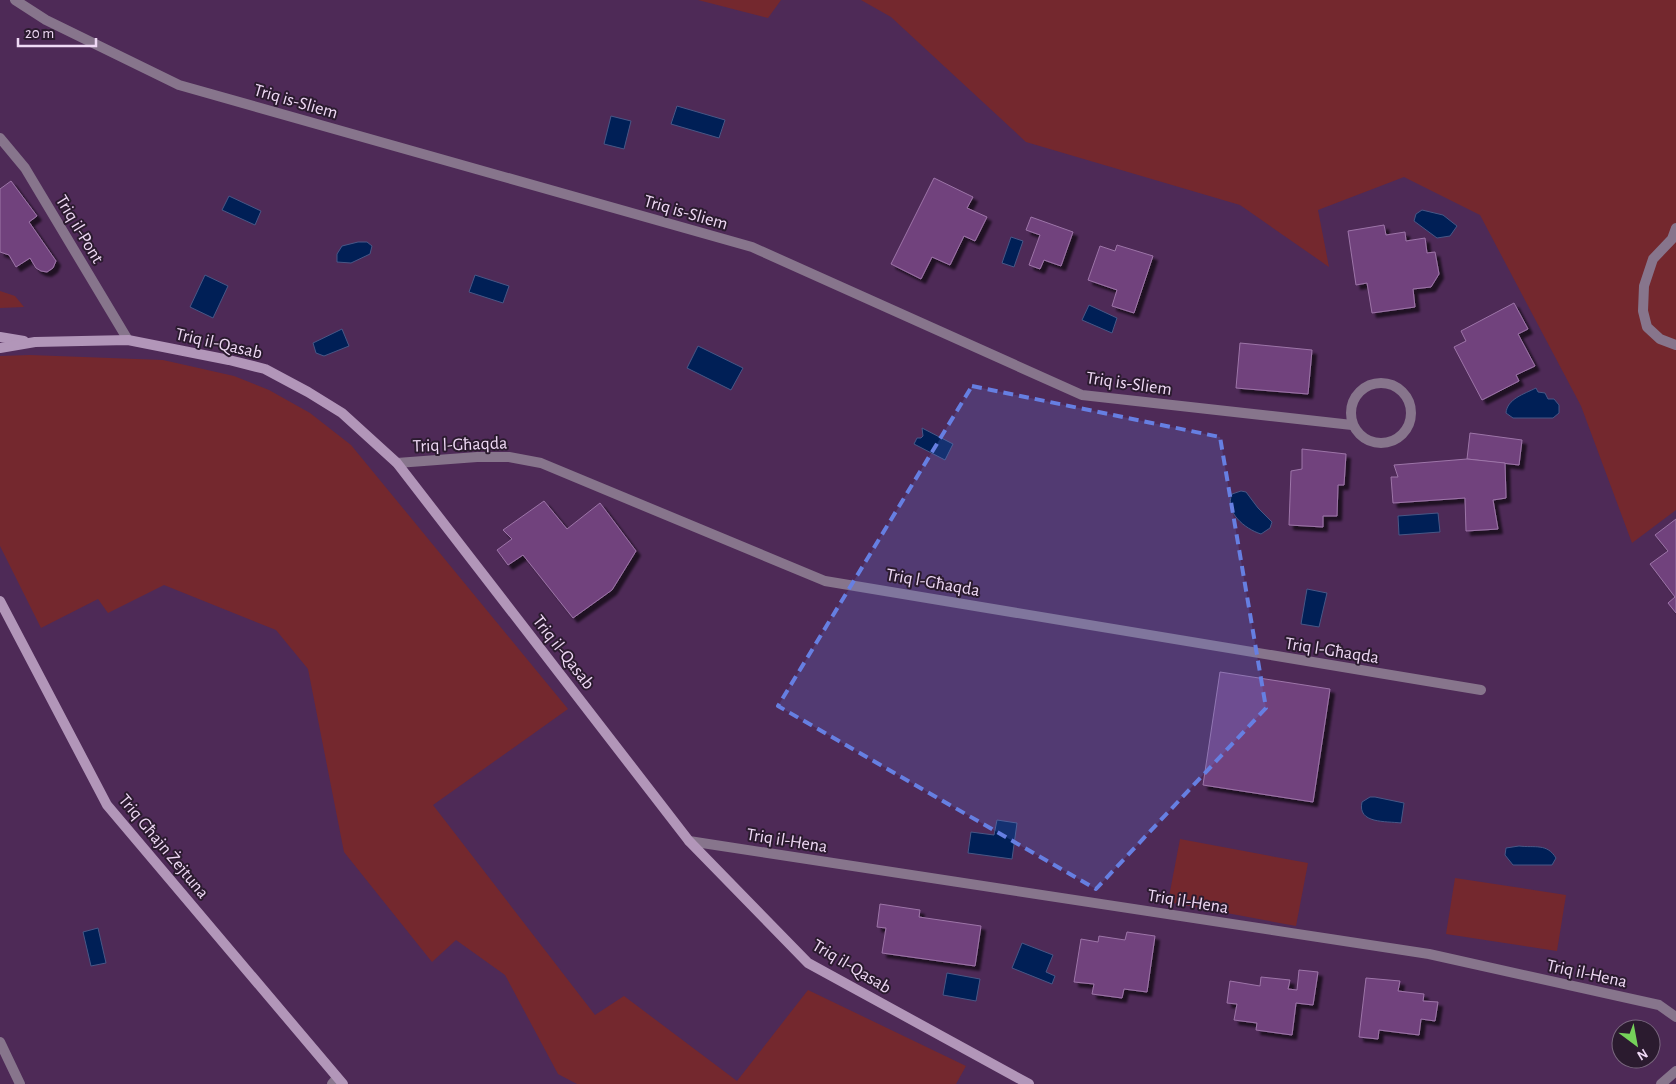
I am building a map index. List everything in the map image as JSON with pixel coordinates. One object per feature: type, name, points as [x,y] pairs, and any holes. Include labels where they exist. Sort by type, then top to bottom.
[{"type":"street","name":"Triq is-Sliem","points":[[15,0],[46,20],[179,85],[752,247],[1082,395],[1352,425]]},
{"type":"street","name":"Triq il-Pont","points":[[0,138],[25,168],[128,340]]},
{"type":"street","points":[[1676,228],[1672,239],[1653,259],[1644,286],[1642,311],[1647,327],[1660,339],[1676,345]]},
{"type":"street","name":"Triq il-Qasab","points":[[0,338],[35,342],[128,340],[229,360],[265,369],[342,413],[398,463],[688,841],[808,963],[1029,1084]]},
{"type":"street","name":"Triq il-Qasab","points":[[0,348],[35,342]]},
{"type":"street","points":[[1384,382],[1394,386],[1408,400],[1411,410],[1406,430],[1389,442],[1378,443],[1367,440],[1358,434],[1352,425],[1350,415],[1352,404],[1356,395],[1364,388],[1384,382]]},
{"type":"street","name":"Triq l-Għaqda","points":[[398,463],[477,457],[501,457],[541,463],[825,581],[1480,690]]},
{"type":"street","name":"Triq Għajn Żejtuna","points":[[0,601],[107,805],[337,1082]]},
{"type":"street","name":"Triq il-Hena","points":[[688,841],[1429,954],[1659,1005],[1676,1017]]},
{"type":"street","points":[[0,1042],[20,1084]]},
{"type":"street","points":[[1661,1084],[1676,1071]]},
{"type":"highlighted area","points":[[972,386],[1220,437],[1266,708],[1096,889],[778,706]]},
{"type":"shaded area","points":[[698,0],[781,0],[768,18]]},
{"type":"shaded area","points":[[861,0],[1676,0],[1676,510],[1632,543],[1581,406],[1480,215],[1404,177],[1318,210],[1329,267],[1240,205],[1026,142],[891,17]]},
{"type":"shaded area","points":[[0,291],[15,296],[24,307],[0,308]]},
{"type":"shaded area","points":[[30,355],[163,360],[234,376],[269,390],[310,413],[351,445],[568,709],[433,805],[595,1015],[624,996],[737,1081],[808,990],[966,1066],[956,1084],[577,1084],[558,1074],[505,975],[456,940],[432,962],[344,852],[308,669],[276,630],[164,585],[108,613],[98,599],[41,628],[0,546],[0,356]]},
{"type":"shaded area","points":[[1180,839],[1308,863],[1296,926],[1168,902]]},
{"type":"shaded area","points":[[1455,878],[1566,895],[1557,951],[1446,934]]},
{"type":"water","points":[[677,106],[725,120],[719,138],[671,124]]},
{"type":"water","points":[[611,116],[631,121],[624,149],[604,144]]},
{"type":"water","points":[[229,196],[261,211],[255,225],[222,210]]},
{"type":"water","points":[[1422,210],[1443,215],[1457,226],[1450,236],[1437,238],[1414,221],[1416,214]]},
{"type":"water","points":[[1011,237],[1023,241],[1014,267],[1002,263]]},
{"type":"water","points":[[367,242],[372,246],[370,254],[351,263],[337,262],[337,254],[342,246]]},
{"type":"water","points":[[205,275],[228,286],[213,318],[190,307]]},
{"type":"water","points":[[475,275],[509,286],[503,303],[469,292]]},
{"type":"water","points":[[1089,305],[1117,318],[1112,333],[1082,320]]},
{"type":"water","points":[[342,329],[349,346],[324,356],[316,353],[313,343]]},
{"type":"water","points":[[698,346],[743,368],[731,390],[687,368]]},
{"type":"water","points":[[1536,388],[1538,392],[1545,393],[1548,399],[1554,399],[1559,405],[1559,413],[1553,418],[1513,418],[1506,413],[1509,404],[1521,395]]},
{"type":"water","points":[[922,428],[953,444],[945,460],[914,444],[917,438],[923,436]]},
{"type":"water","points":[[1241,491],[1246,492],[1272,522],[1270,528],[1261,534],[1243,524],[1233,513],[1230,501],[1232,494]]},
{"type":"water","points":[[1438,513],[1440,532],[1399,535],[1398,516]]},
{"type":"water","points":[[1307,589],[1327,593],[1319,627],[1301,624]]},
{"type":"water","points":[[1370,797],[1404,803],[1401,823],[1368,818],[1362,809],[1362,802]]},
{"type":"water","points":[[997,820],[1017,823],[1012,859],[968,853],[971,832],[994,835]]},
{"type":"water","points":[[1519,846],[1545,848],[1556,858],[1552,865],[1513,865],[1505,855],[1506,848]]},
{"type":"water","points":[[98,928],[106,963],[91,966],[83,932]]},
{"type":"water","points":[[1022,943],[1053,955],[1046,972],[1055,976],[1052,984],[1012,968]]},
{"type":"water","points":[[947,973],[980,979],[976,1001],[943,995]]},
{"type":"building","points":[[934,178],[973,197],[967,208],[987,217],[975,241],[964,236],[950,265],[932,257],[921,279],[891,264]]},
{"type":"building","points":[[11,181],[37,216],[29,222],[56,261],[53,268],[47,272],[36,268],[30,258],[16,267],[9,255],[0,252],[0,189]]},
{"type":"building","points":[[1031,217],[1073,232],[1061,266],[1044,260],[1040,269],[1029,265],[1040,235],[1026,230]]},
{"type":"building","points":[[1384,225],[1386,235],[1405,232],[1406,241],[1425,238],[1427,253],[1435,252],[1439,274],[1431,287],[1413,289],[1415,307],[1372,313],[1367,283],[1356,285],[1348,231]]},
{"type":"building","points":[[1117,245],[1153,256],[1134,313],[1112,306],[1117,290],[1088,280],[1100,246],[1115,251]]},
{"type":"building","points":[[1514,303],[1528,329],[1518,334],[1535,366],[1516,375],[1519,381],[1482,400],[1454,347],[1466,341],[1461,331]]},
{"type":"building","points":[[1240,343],[1312,350],[1308,394],[1236,388]]},
{"type":"building","points":[[1470,433],[1522,440],[1519,465],[1467,459]]},
{"type":"building","points":[[1302,449],[1346,454],[1344,485],[1338,485],[1337,516],[1323,516],[1323,527],[1289,525],[1291,471],[1302,469]]},
{"type":"building","points":[[1467,459],[1505,463],[1506,498],[1493,500],[1498,529],[1466,531],[1465,498],[1393,503],[1391,477],[1398,477],[1394,465]]},
{"type":"building","points":[[544,501],[567,529],[600,503],[636,551],[612,590],[573,618],[523,555],[508,565],[497,550],[512,539],[503,530]]},
{"type":"building","points":[[1676,519],[1676,613],[1668,603],[1675,597],[1650,564],[1668,551],[1655,535]]},
{"type":"building","points":[[1220,672],[1330,689],[1313,802],[1203,785]]},
{"type":"building","points":[[880,904],[920,910],[919,917],[981,926],[975,966],[882,953],[886,928],[877,927]]},
{"type":"building","points":[[1127,932],[1155,936],[1147,992],[1124,989],[1122,998],[1092,994],[1094,984],[1074,982],[1081,939],[1098,942],[1099,936],[1125,940]]},
{"type":"building","points":[[1299,970],[1318,972],[1313,1005],[1296,1003],[1292,1035],[1256,1030],[1257,1023],[1234,1020],[1237,1004],[1227,1003],[1230,981],[1260,986],[1261,977],[1290,980],[1288,989],[1297,990]]},
{"type":"building","points":[[1366,978],[1400,981],[1398,991],[1424,994],[1423,1001],[1438,1002],[1435,1021],[1421,1019],[1419,1035],[1379,1030],[1378,1039],[1359,1037]]}]
